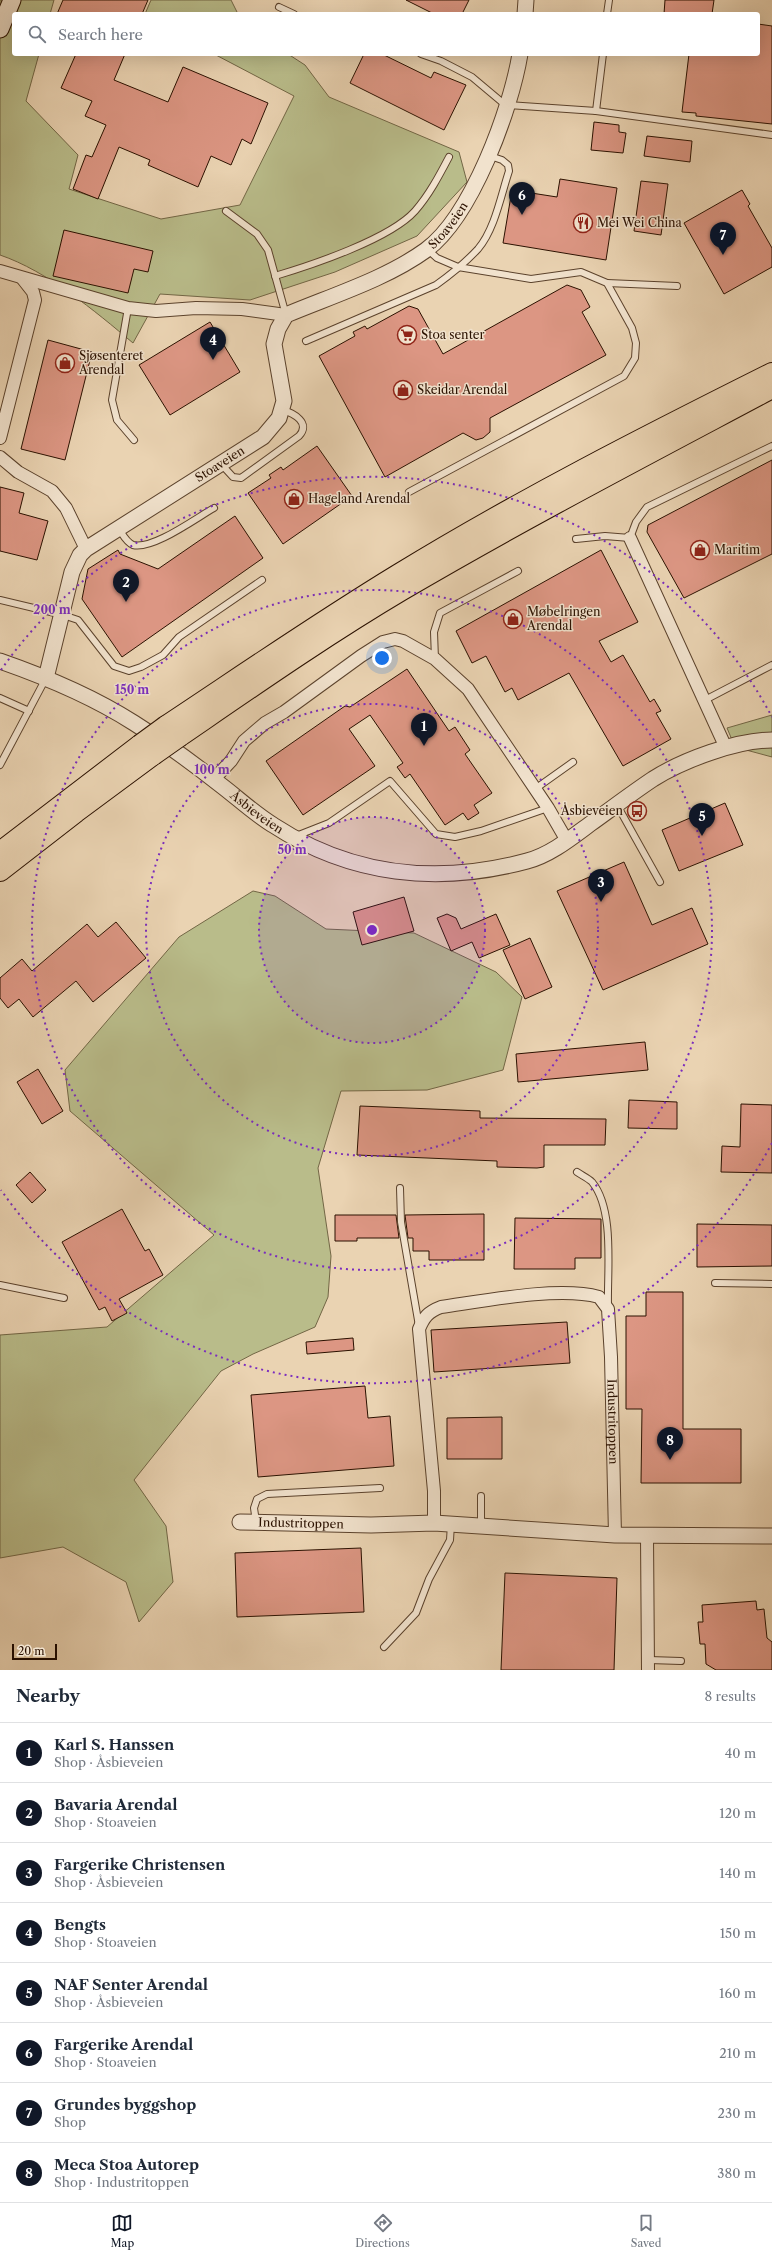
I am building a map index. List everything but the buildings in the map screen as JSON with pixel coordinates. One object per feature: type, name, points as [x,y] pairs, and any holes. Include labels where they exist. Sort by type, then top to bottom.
[{"type":"highway","points":[[0,852],[173,731],[284,647],[400,573],[605,458],[772,373]]},
{"type":"highway","points":[[173,731],[291,660],[401,591],[604,476],[772,388]]},
{"type":"highway","points":[[0,871],[146,750]]},
{"type":"main road","points":[[0,29],[12,0]]},
{"type":"street","points":[[524,12],[526,0]]},
{"type":"street","name":"Stoaveien","points":[[46,678],[63,615],[72,572],[80,556],[86,549],[263,437],[279,418],[282,410],[283,391],[274,344],[278,329],[286,315],[396,269],[427,250],[448,226],[460,209],[489,156],[507,105],[519,56]]},
{"type":"street","points":[[0,271],[128,308],[156,311],[196,308],[242,309],[286,315]]},
{"type":"street","points":[[0,438],[35,300],[29,284],[21,277]]},
{"type":"street","points":[[0,457],[18,472],[52,491],[66,508],[86,549]]},
{"type":"street","points":[[630,538],[726,748]]},
{"type":"street","points":[[214,780],[231,761],[244,741],[265,724],[383,642],[395,639],[403,641],[435,659],[468,689],[548,808],[567,841]]},
{"type":"street","name":"Åsbieveien","points":[[0,661],[46,678],[93,700],[134,722],[214,780],[272,825],[293,837],[335,858],[363,867],[424,874],[493,870],[530,860],[567,841],[655,778],[689,761],[726,748],[762,740],[772,740]]},
{"type":"street","points":[[434,1523],[434,1491],[419,1329],[423,1318],[430,1311],[440,1307],[526,1296],[588,1294],[598,1297],[608,1309]]},
{"type":"street","name":"Industritoppen","points":[[608,1309],[611,1357],[615,1535]]},
{"type":"street","name":"Industritoppen","points":[[240,1522],[434,1523],[615,1535],[772,1536]]},
{"type":"street","points":[[647,1536],[648,1665]]},
{"type":"lane","points":[[607,12],[609,0]]},
{"type":"lane","points":[[279,7],[290,12]]},
{"type":"lane","points":[[427,56],[441,61],[472,77],[507,105],[596,111],[772,135]]},
{"type":"lane","points":[[596,111],[603,56]]},
{"type":"lane","points":[[306,341],[436,285],[478,248],[490,227],[509,171],[508,165],[502,160],[489,156]]},
{"type":"lane","points":[[275,276],[316,264],[397,225],[414,212],[430,192],[449,157]]},
{"type":"lane","points":[[226,211],[257,234],[268,250],[286,315]]},
{"type":"lane","points":[[427,250],[437,258],[458,267],[531,279],[581,272],[607,283],[677,286]]},
{"type":"lane","points":[[409,492],[624,376],[635,358],[636,343],[632,328],[607,283]]},
{"type":"lane","points":[[128,308],[112,400],[117,420],[134,440]]},
{"type":"lane","points":[[221,464],[233,477],[241,478],[299,436],[303,432],[304,425],[300,418],[293,413],[282,410]]},
{"type":"lane","points":[[576,539],[605,536],[630,538],[636,522],[647,508],[772,446]]},
{"type":"lane","points":[[119,529],[126,541],[141,546],[162,539],[214,508]]},
{"type":"lane","points":[[435,659],[434,632],[440,613],[518,572]]},
{"type":"lane","points":[[0,600],[78,620],[114,666],[129,671],[141,667],[163,655],[179,637],[262,580]]},
{"type":"lane","points":[[705,700],[772,665]]},
{"type":"lane","points":[[0,765],[46,678]]},
{"type":"lane","points":[[0,698],[29,710]]},
{"type":"lane","points":[[535,789],[573,762]]},
{"type":"lane","points":[[293,837],[329,823],[390,781],[436,834],[455,837],[481,831],[548,808]]},
{"type":"lane","points":[[617,805],[660,882]]},
{"type":"lane","name":"Industritoppen","points":[[577,1172],[592,1182],[602,1202],[607,1222],[608,1309]]},
{"type":"lane","points":[[400,1188],[401,1222],[419,1329]]},
{"type":"lane","points":[[715,1283],[772,1284]]},
{"type":"lane","points":[[0,1285],[64,1298]]},
{"type":"lane","points":[[256,1522],[254,1508],[257,1499],[267,1494],[380,1488]]},
{"type":"lane","points":[[481,1496],[481,1526]]},
{"type":"lane","points":[[384,1647],[416,1613],[429,1579],[450,1540],[451,1524]]},
{"type":"lane","points":[[648,1665],[681,1661]]},
{"type":"green space","points":[[0,0],[54,0],[51,12],[12,12],[12,56],[38,56],[26,101],[78,155],[69,189],[161,219],[240,205],[294,96],[218,56],[291,56],[305,65],[329,97],[459,152],[467,182],[417,236],[335,272],[250,300],[160,294],[133,343],[87,305],[53,281],[18,262],[0,255]]},
{"type":"green space","points":[[151,0],[231,0],[237,12],[146,12]]},
{"type":"green space","points":[[772,715],[772,757],[735,747],[727,728]]},
{"type":"green space","points":[[253,891],[275,896],[326,929],[414,933],[496,972],[522,997],[503,1070],[427,1090],[341,1091],[318,1168],[331,1256],[328,1297],[315,1327],[253,1354],[221,1371],[134,1480],[166,1526],[173,1582],[139,1622],[126,1582],[63,1547],[0,1558],[0,1335],[107,1327],[214,1235],[70,1111],[65,1070],[179,937]]},
{"type":"place","name":"Fargerike Arendal","points":[[522,215]]},
{"type":"place","name":"Mei Wei China","points":[[583,223]]},
{"type":"place","name":"Grundes byggshop","points":[[723,255]]},
{"type":"place","name":"Stoa senter","points":[[407,335]]},
{"type":"place","name":"Bengts","points":[[213,360]]},
{"type":"place","name":"Sjøsenteret Arendal","points":[[65,363]]},
{"type":"place","name":"Skeidar Arendal","points":[[403,390]]},
{"type":"place","name":"Hageland Arendal","points":[[294,499]]},
{"type":"place","name":"Maritim","points":[[700,550]]},
{"type":"place","name":"Bavaria Arendal","points":[[126,602]]},
{"type":"place","name":"Møbelringen Arendal","points":[[513,619]]},
{"type":"place","name":"Karl S. Hanssen","points":[[424,746]]},
{"type":"place","name":"Åsbieveien","points":[[637,811]]},
{"type":"place","name":"NAF Senter Arendal","points":[[702,836]]},
{"type":"place","name":"Fargerike Christensen","points":[[601,902]]},
{"type":"place","name":"Meca Stoa Autorep","points":[[670,1460]]}]
